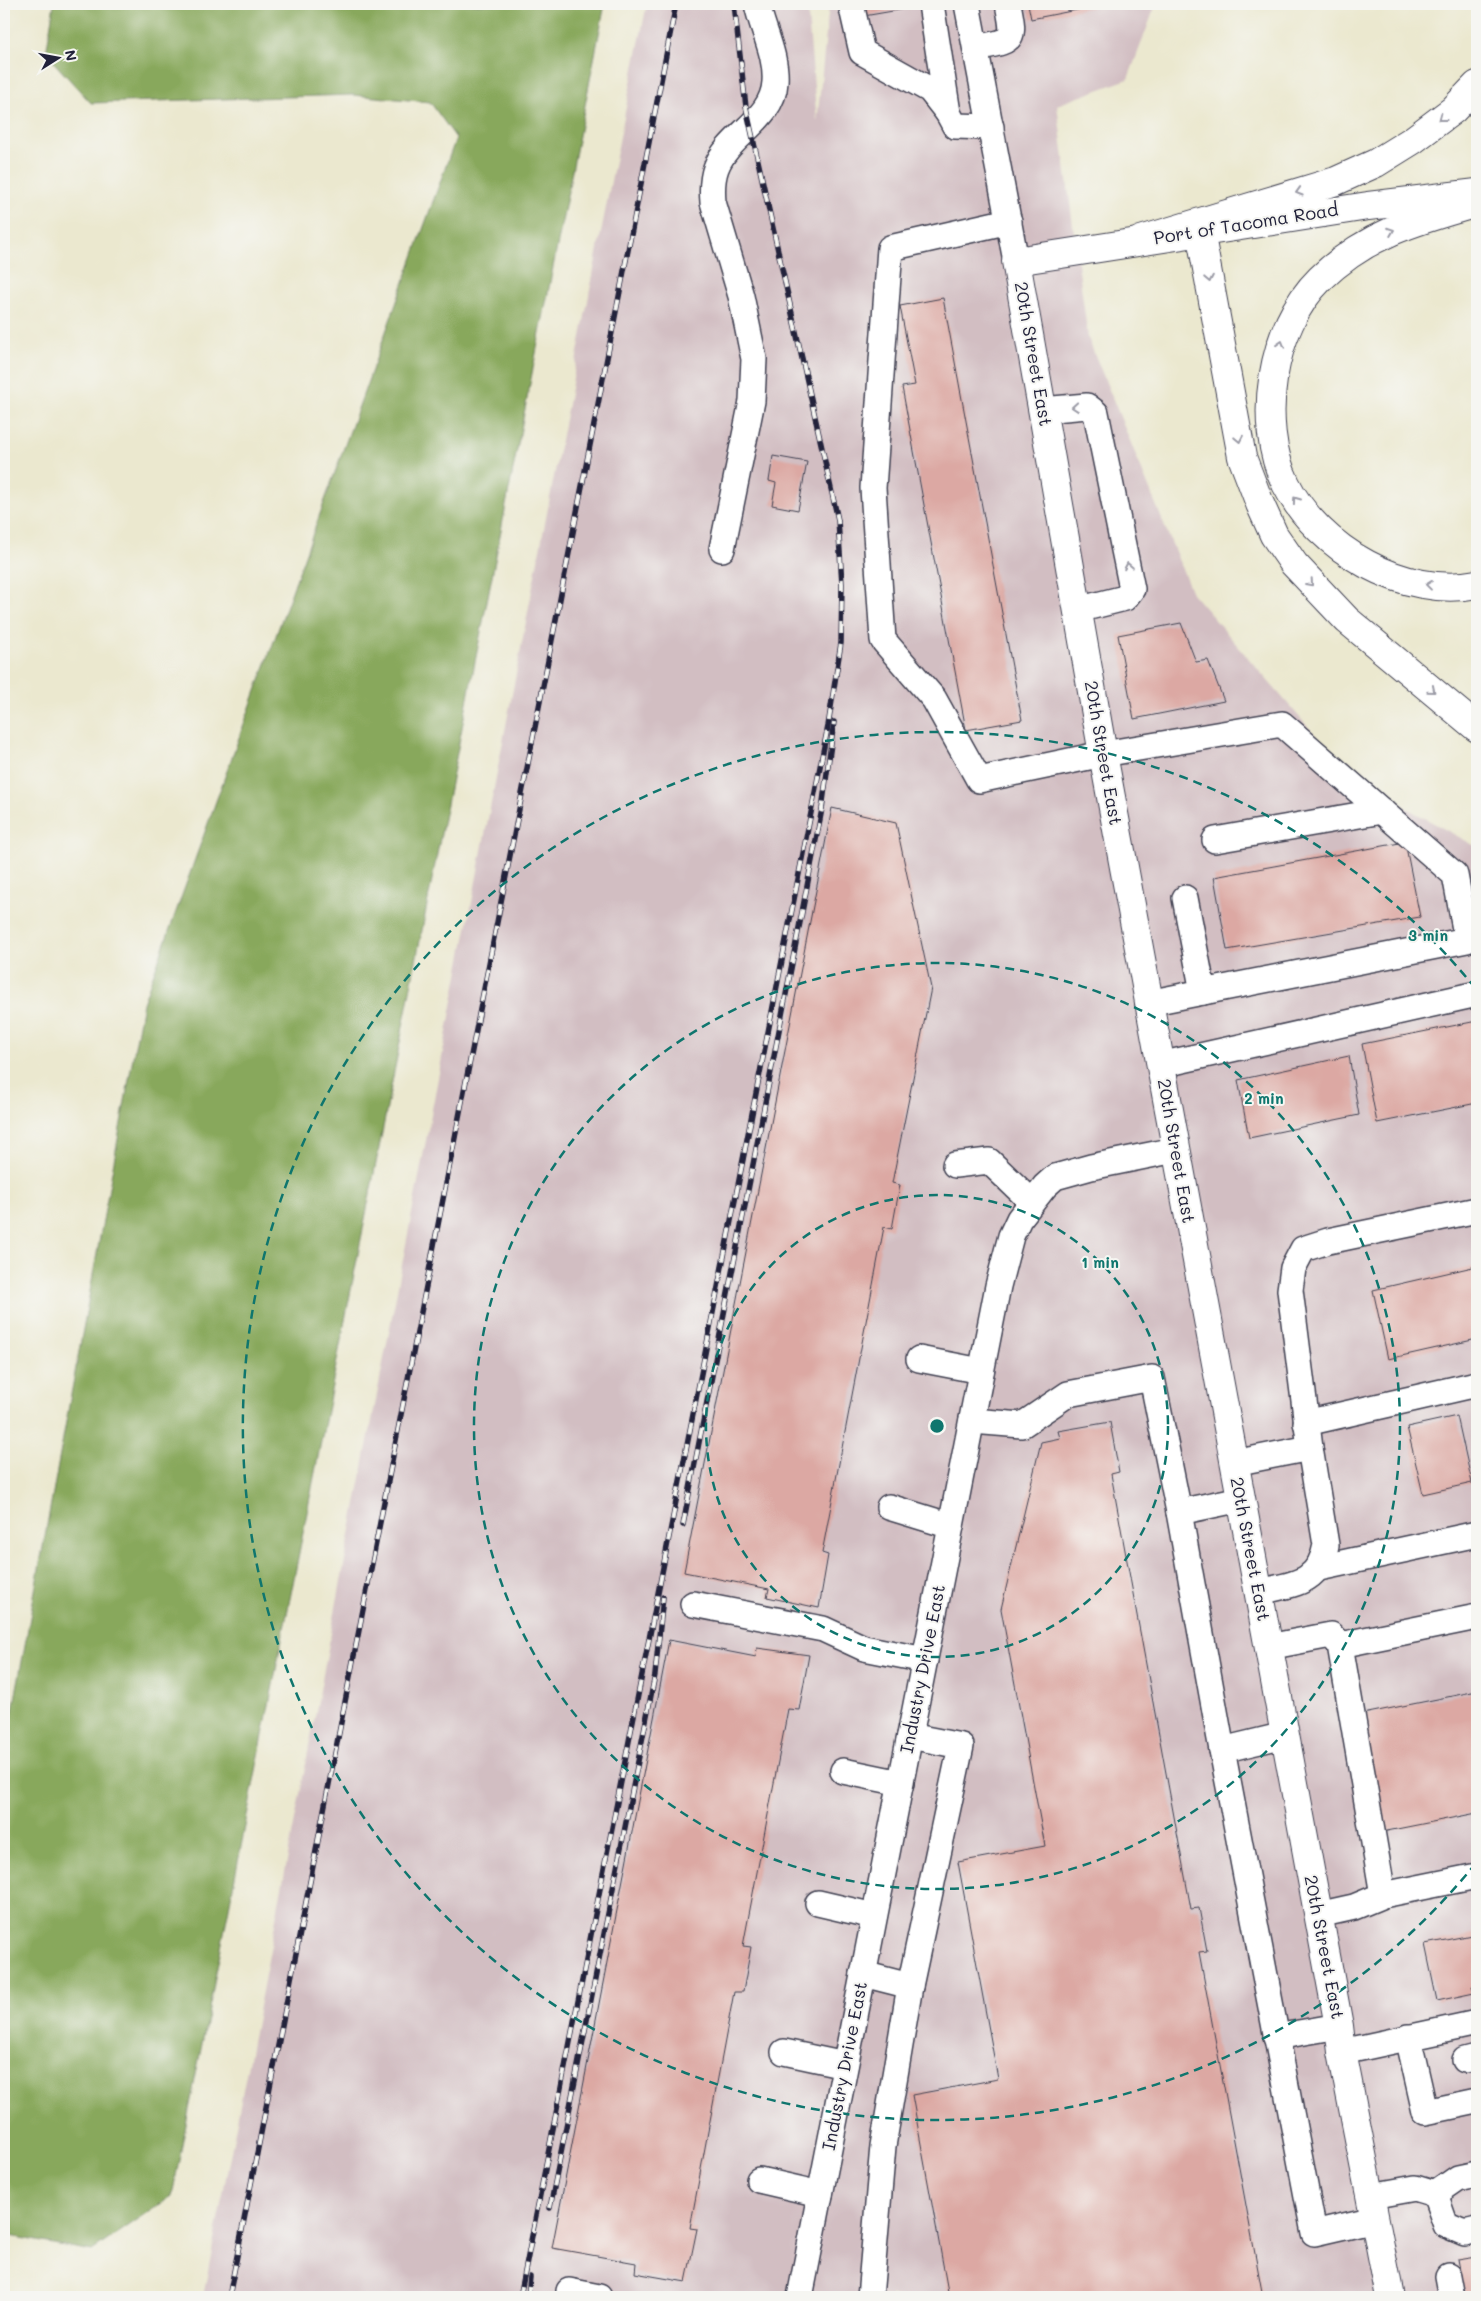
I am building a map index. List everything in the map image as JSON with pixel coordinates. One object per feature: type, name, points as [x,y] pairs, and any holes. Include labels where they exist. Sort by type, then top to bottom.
[{"type":"main road","points":[[1141,240],[1336,181],[1368,166],[1413,140],[1453,110],[1477,85]]},
{"type":"main road","name":"Port of Tacoma Road","points":[[1016,261],[1368,206],[1477,193]]},
{"type":"main road","points":[[1477,203],[1430,216],[1384,233],[1347,256],[1319,280],[1290,319],[1282,341],[1272,391],[1272,418],[1277,455],[1285,483],[1294,499],[1328,537],[1376,570],[1409,582],[1446,587],[1477,584]]},
{"type":"main road","points":[[1200,231],[1242,457],[1274,535],[1294,564],[1347,620],[1477,728]]},
{"type":"main road","name":"20th Street East","points":[[1016,261],[1148,1003],[1340,2039],[1390,2297]]},
{"type":"street","points":[[722,549],[752,401],[754,359],[743,306],[713,202],[712,190],[716,167],[722,156],[764,110],[773,94],[775,70],[758,4]]},
{"type":"street","points":[[851,4],[862,52],[930,90],[948,113],[955,126],[991,127]]},
{"type":"street","points":[[931,4],[948,113]]},
{"type":"street","name":"20th Street East","points":[[968,4],[1016,261]]},
{"type":"street","points":[[976,48],[1005,42],[1011,36],[1013,30],[1008,4]]},
{"type":"street","points":[[1009,221],[890,248],[873,488],[882,640],[934,699],[980,780],[1103,754],[1282,724],[1455,875],[1467,940],[1148,1003]]},
{"type":"street","points":[[1042,410],[1087,406],[1096,413],[1132,589],[1125,598],[1077,610]]},
{"type":"street","points":[[1215,840],[1382,811]]},
{"type":"street","points":[[1185,898],[1203,992]]},
{"type":"street","points":[[1160,1064],[1477,994]]},
{"type":"street","name":"Industry Drive East","points":[[800,2297],[981,1370],[998,1286],[1011,1236],[1018,1219],[1055,1177],[1066,1173],[1176,1150]]},
{"type":"street","points":[[955,1165],[989,1161],[1032,1202]]},
{"type":"street","points":[[1319,1568],[1326,1545],[1306,1423],[1290,1290],[1293,1268],[1303,1249],[1328,1241],[1477,1210]]},
{"type":"street","points":[[919,1359],[981,1370]]},
{"type":"street","points":[[972,1421],[1022,1425],[1068,1394],[1152,1378],[1179,1512],[1222,1750],[1314,2233],[1416,2188],[1435,2194]]},
{"type":"street","points":[[1306,1423],[1477,1384]]},
{"type":"street","points":[[1234,1463],[1310,1448]]},
{"type":"street","points":[[1179,1512],[1241,1499]]},
{"type":"street","points":[[889,1507],[951,1526]]},
{"type":"street","points":[[1258,1592],[1305,1579],[1319,1568],[1477,1534]]},
{"type":"street","points":[[692,1604],[823,1630],[864,1648],[925,1660]]},
{"type":"street","points":[[1340,1645],[1477,1617]]},
{"type":"street","points":[[1268,1647],[1331,1635],[1340,1645],[1383,1895]]},
{"type":"street","points":[[1222,1750],[1284,1735]]},
{"type":"street","points":[[870,2297],[884,2146],[910,1986],[961,1746],[910,1736]]},
{"type":"street","points":[[843,1771],[901,1783]]},
{"type":"street","points":[[1318,1915],[1354,1907],[1383,1895],[1477,1876]]},
{"type":"street","points":[[818,1903],[874,1916]]},
{"type":"street","points":[[863,1974],[910,1986]]},
{"type":"street","points":[[1276,2037],[1340,2039],[1408,2037],[1477,2023]]},
{"type":"street","points":[[1408,2037],[1425,2112],[1477,2101]]},
{"type":"street","points":[[784,2052],[845,2065]]},
{"type":"street","points":[[1435,2194],[1458,2178],[1477,2174]]},
{"type":"street","points":[[759,2180],[820,2194]]},
{"type":"street","points":[[1435,2194],[1446,2225],[1464,2233],[1477,2230]]},
{"type":"street","points":[[569,2292],[599,2297]]},
{"type":"shaded area","points":[[647,4],[807,4],[817,122],[829,4],[1156,4],[1128,79],[1057,105],[1088,338],[1192,593],[1352,778],[1477,847],[1477,2297],[203,2297],[611,181]]},
{"type":"green space","points":[[54,4],[605,4],[172,2196],[92,2251],[4,2235],[4,1759],[143,1003],[456,138],[430,102],[353,95],[91,103],[46,54]]},
{"type":"building","points":[[855,4],[928,4],[928,5],[858,17]]},
{"type":"building","points":[[1028,4],[1097,4],[1097,6],[1031,19]]},
{"type":"building","points":[[943,298],[1022,720],[966,730],[902,387],[915,385],[900,306]]},
{"type":"building","points":[[773,456],[807,462],[798,510],[772,505],[776,483],[769,481]]},
{"type":"building","points":[[1181,623],[1196,662],[1208,660],[1224,701],[1134,719],[1118,635]]},
{"type":"building","points":[[832,808],[896,823],[931,988],[892,1183],[900,1185],[892,1229],[884,1227],[822,1553],[828,1555],[819,1608],[767,1597],[769,1589],[684,1572]]},
{"type":"building","points":[[1405,842],[1420,917],[1227,950],[1214,877]]},
{"type":"building","points":[[1477,1021],[1477,1103],[1377,1123],[1362,1044]]},
{"type":"building","points":[[1349,1056],[1359,1115],[1249,1138],[1238,1080]]},
{"type":"building","points":[[1477,1266],[1477,1339],[1388,1359],[1373,1290]]},
{"type":"building","points":[[1457,1416],[1472,1483],[1423,1494],[1407,1427]]},
{"type":"building","points":[[1110,1422],[1119,1472],[1111,1474],[1191,1909],[1199,1908],[1207,1951],[1199,1952],[1263,2297],[949,2297],[912,2095],[998,2079],[958,1862],[1045,1846],[1001,1609],[1041,1442],[1060,1438],[1058,1431]]},
{"type":"building","points":[[669,1640],[756,1657],[757,1648],[809,1655],[799,1710],[788,1709],[743,1946],[751,1947],[743,1992],[734,1992],[690,2228],[697,2229],[686,2282],[635,2273],[636,2263],[552,2248]]},
{"type":"building","points":[[1477,1691],[1477,1813],[1382,1832],[1358,1715]]},
{"type":"building","points":[[1477,1934],[1477,1985],[1472,1986],[1474,1993],[1437,2001],[1425,1944]]},
{"type":"building","points":[[1477,2256],[1477,2297],[1465,2297],[1458,2259]]},
{"type":"railway","points":[[229,2297],[676,4]]},
{"type":"railway","points":[[520,2297],[828,726],[841,643],[842,584],[838,520],[746,107],[734,4]]},
{"type":"railway","points":[[683,1525],[822,809],[834,722]]},
{"type":"railway","points":[[550,2208],[655,1675],[663,1597]]},
{"type":"railway","points":[[528,2297],[530,2277]]}]
